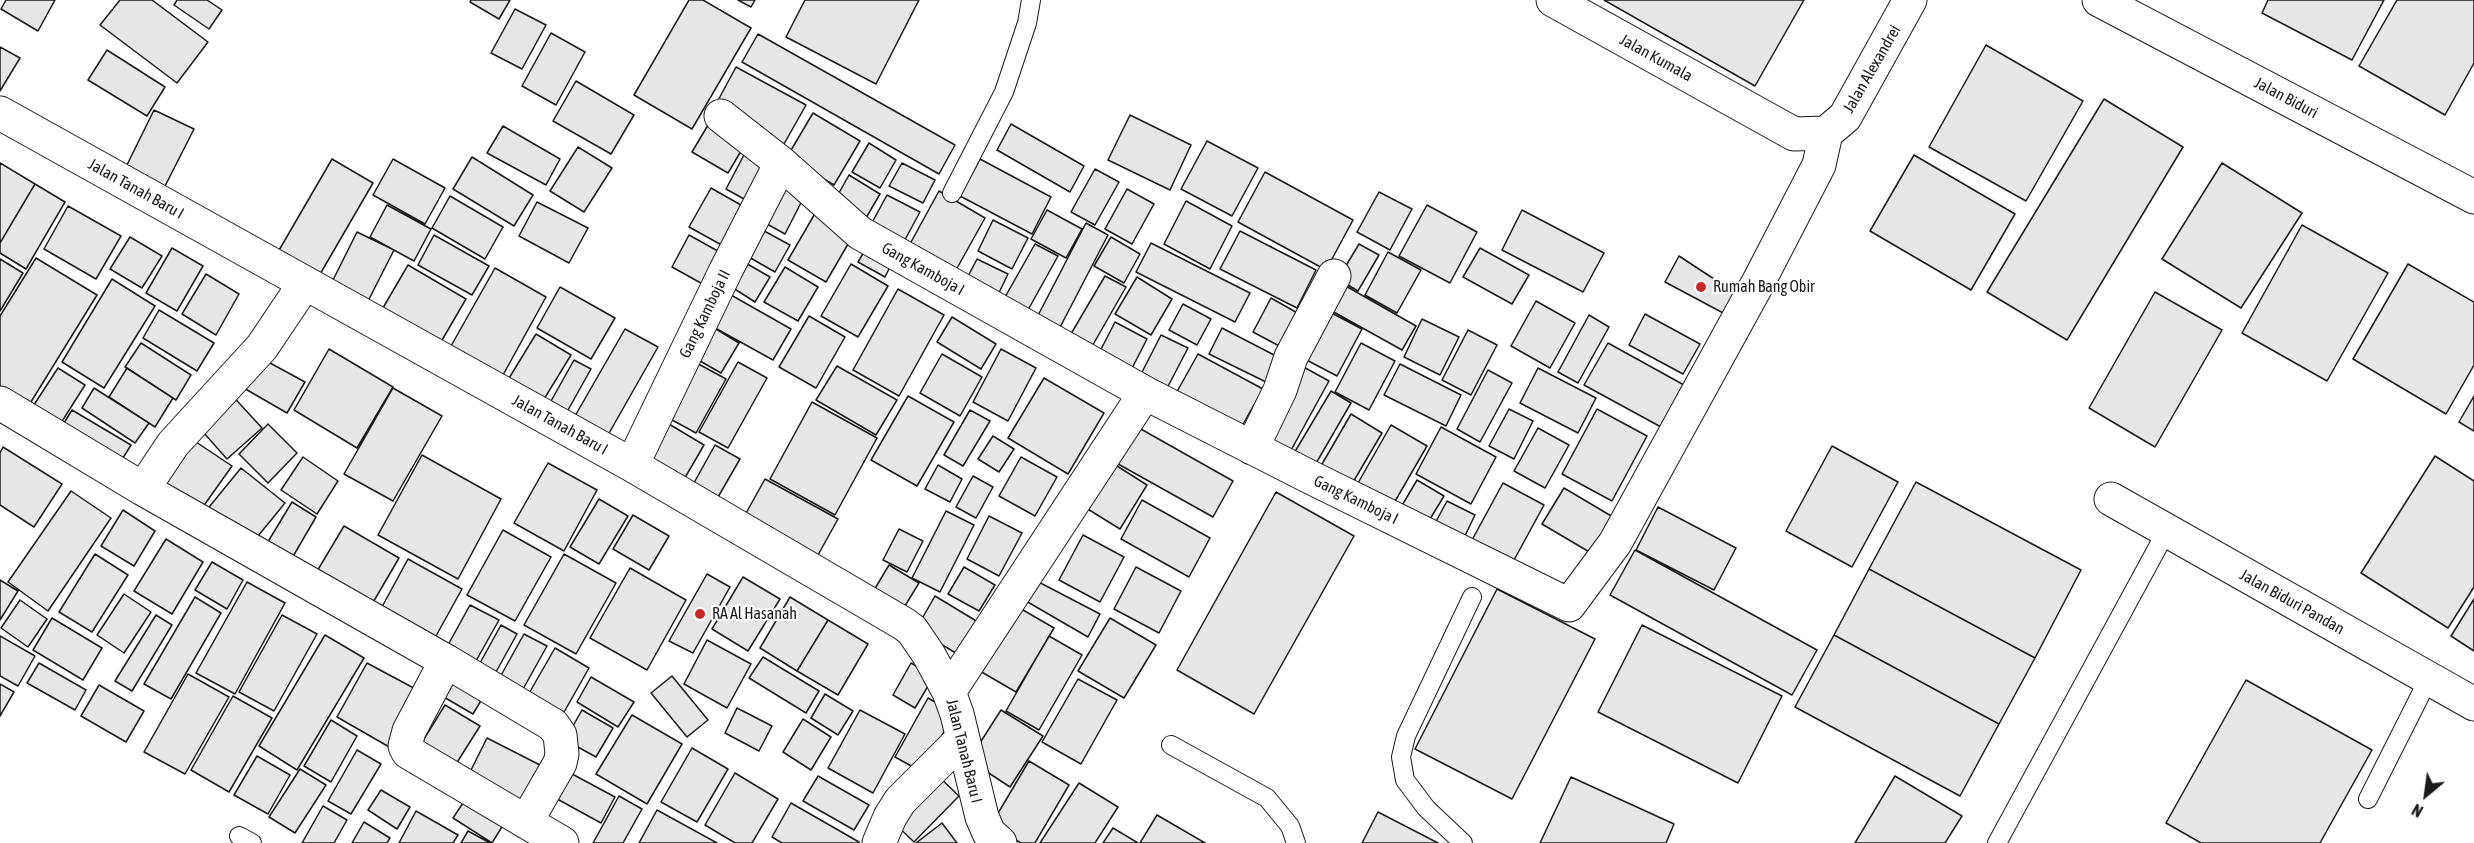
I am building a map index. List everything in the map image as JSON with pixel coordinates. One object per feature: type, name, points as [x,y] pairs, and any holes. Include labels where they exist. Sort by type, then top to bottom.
[{"type":"street","name":"Jalan Kumala","points":[[1553,0],[1794,134],[1826,133]]},
{"type":"street","name":"Jalan Alexandrei","points":[[1826,133],[1845,117],[1911,0]]},
{"type":"street","name":"Jalan Biduri","points":[[2099,0],[2474,197]]},
{"type":"street","name":"Jalan Tanah Baru I","points":[[0,113],[632,465],[904,624],[912,630],[929,655],[949,692],[957,714],[985,826],[1000,843]]},
{"type":"street","name":"Gang Kamboja I","points":[[721,116],[781,164],[860,233],[1145,393],[1569,605],[1615,543],[1819,165],[1826,133]]},
{"type":"street","name":"Gang Kamboja II","points":[[632,465],[726,270],[781,164]]},
{"type":"street","points":[[1252,448],[1280,390],[1291,357],[1334,276]]},
{"type":"street","points":[[143,489],[173,444],[262,347],[305,283]]},
{"type":"street","points":[[949,692],[1145,393]]},
{"type":"street","points":[[0,403],[143,489],[446,661],[553,725],[560,735],[562,754],[560,763],[526,822]]},
{"type":"street","name":"Jalan Biduri Pandan","points":[[2111,499],[2474,704]]},
{"type":"street","points":[[446,661],[409,732],[405,747],[408,752],[562,843]]},
{"type":"street","points":[[879,843],[900,801],[962,739]]},
{"type":"lane","points":[[952,193],[1005,92],[1027,23],[1031,0]]},
{"type":"lane","points":[[1997,843],[2166,532]]},
{"type":"lane","points":[[1463,843],[1426,808],[1405,780],[1401,757],[1406,736],[1472,597]]},
{"type":"lane","points":[[2368,799],[2429,678]]},
{"type":"lane","points":[[1171,745],[1267,798],[1290,826],[1296,843]]},
{"type":"building","points":[[6,0],[55,0],[38,31],[1,9]]},
{"type":"building","points":[[120,0],[152,0],[208,42],[177,83],[100,25]]},
{"type":"building","points":[[177,0],[207,0],[222,10],[209,29],[174,5]]},
{"type":"building","points":[[471,0],[510,0],[499,19],[470,2]]},
{"type":"building","points":[[689,0],[703,0],[751,28],[692,129],[634,95]]},
{"type":"building","points":[[738,0],[755,0],[751,7]]},
{"type":"building","points":[[805,0],[919,0],[876,84],[786,37]]},
{"type":"building","points":[[1604,0],[1804,0],[1755,86]]},
{"type":"building","points":[[2268,0],[2384,0],[2352,60],[2262,13]]},
{"type":"building","points":[[2397,0],[2474,0],[2474,63],[2445,115],[2359,66]]},
{"type":"building","points":[[515,9],[546,25],[522,69],[491,53]]},
{"type":"building","points":[[551,33],[585,52],[556,105],[522,86]]},
{"type":"building","points":[[758,34],[955,145],[939,174],[742,62]]},
{"type":"building","points":[[1986,45],[2083,101],[2026,201],[1929,147]]},
{"type":"building","points":[[0,47],[20,58],[0,91]]},
{"type":"building","points":[[107,50],[165,87],[147,116],[88,80]]},
{"type":"building","points":[[736,67],[806,105],[784,144],[715,106]]},
{"type":"building","points":[[576,81],[634,115],[611,154],[553,121]]},
{"type":"building","points":[[2104,99],[2183,147],[2067,340],[1987,292]]},
{"type":"building","points":[[154,110],[194,129],[161,194],[122,175]]},
{"type":"building","points":[[813,113],[860,141],[834,185],[787,157]]},
{"type":"building","points":[[1130,115],[1191,145],[1170,190],[1108,160]]},
{"type":"building","points":[[711,120],[747,141],[728,173],[692,152]]},
{"type":"building","points":[[1011,124],[1084,166],[1070,192],[997,150]]},
{"type":"building","points":[[503,126],[560,159],[546,185],[487,153]]},
{"type":"building","points":[[1207,141],[1258,168],[1232,216],[1181,189]]},
{"type":"building","points":[[869,143],[896,160],[880,188],[852,172]]},
{"type":"building","points":[[578,147],[612,168],[584,212],[550,191]]},
{"type":"building","points":[[745,153],[773,168],[753,204],[726,189]]},
{"type":"building","points":[[1914,155],[2015,214],[1971,290],[1870,231]]},
{"type":"building","points":[[472,157],[533,195],[514,226],[453,189]]},
{"type":"building","points":[[332,159],[373,183],[319,276],[278,252]]},
{"type":"building","points":[[393,159],[445,188],[425,224],[373,195]]},
{"type":"building","points":[[980,159],[1051,197],[1032,234],[960,196]]},
{"type":"building","points":[[0,163],[35,184],[0,243]]},
{"type":"building","points":[[902,163],[935,180],[923,203],[889,186]]},
{"type":"building","points":[[2222,163],[2302,213],[2241,308],[2162,259]]},
{"type":"building","points":[[1095,169],[1119,182],[1095,225],[1071,212]]},
{"type":"building","points":[[1265,172],[1353,220],[1326,270],[1238,222]]},
{"type":"building","points":[[849,175],[880,194],[866,218],[835,200]]},
{"type":"building","points":[[780,177],[807,191],[785,234],[758,219]]},
{"type":"building","points":[[35,184],[65,202],[26,269],[0,253],[0,243]]},
{"type":"building","points":[[711,188],[748,209],[727,248],[689,227]]},
{"type":"building","points":[[1127,189],[1154,204],[1132,244],[1105,229]]},
{"type":"building","points":[[939,191],[985,218],[951,279],[905,253]]},
{"type":"building","points":[[1379,192],[1412,209],[1390,250],[1357,232]]},
{"type":"building","points":[[887,195],[920,212],[901,247],[868,230]]},
{"type":"building","points":[[450,196],[503,227],[485,259],[432,228]]},
{"type":"building","points":[[1186,201],[1232,226],[1210,269],[1164,244]]},
{"type":"building","points":[[537,202],[588,228],[569,263],[519,236]]},
{"type":"building","points":[[387,205],[431,229],[414,261],[370,237]]},
{"type":"building","points":[[1427,205],[1477,232],[1450,283],[1399,256]]},
{"type":"building","points":[[68,206],[121,236],[96,279],[44,249]]},
{"type":"building","points":[[817,210],[855,232],[826,282],[788,260]]},
{"type":"building","points":[[1047,210],[1082,229],[1066,258],[1031,239]]},
{"type":"building","points":[[1522,210],[1604,253],[1583,292],[1502,250]]},
{"type":"building","points":[[993,220],[1028,238],[1012,269],[978,251]]},
{"type":"building","points":[[1086,223],[1108,235],[1055,337],[1033,325]]},
{"type":"building","points":[[2302,225],[2388,273],[2327,381],[2242,333]]},
{"type":"building","points":[[755,226],[790,245],[775,272],[740,252]]},
{"type":"building","points":[[1240,231],[1316,270],[1297,308],[1220,269]]},
{"type":"building","points":[[357,232],[394,250],[363,311],[327,292]]},
{"type":"building","points":[[434,235],[489,266],[472,295],[418,265]]},
{"type":"building","points":[[689,235],[725,255],[708,287],[672,267]]},
{"type":"building","points":[[130,237],[162,256],[142,288],[110,269]]},
{"type":"building","points":[[1111,237],[1140,254],[1124,283],[1094,266]]},
{"type":"building","points":[[1151,243],[1250,293],[1235,322],[1136,272]]},
{"type":"building","points":[[1035,244],[1058,256],[1023,319],[1000,306]]},
{"type":"building","points":[[1359,244],[1379,255],[1358,291],[1338,279]]},
{"type":"building","points":[[868,245],[894,259],[885,277],[858,262]]},
{"type":"building","points":[[172,248],[203,266],[177,311],[146,293]]},
{"type":"building","points":[[1480,248],[1529,275],[1512,304],[1463,277]]},
{"type":"building","points":[[1388,252],[1421,270],[1397,313],[1365,295]]},
{"type":"building","name":"Rumah Bang Obir","points":[[1679,256],[1734,292],[1725,314],[1665,282]]},
{"type":"building","points":[[36,258],[97,295],[26,410],[0,394],[0,316]]},
{"type":"building","points":[[0,259],[23,273],[0,311]]},
{"type":"building","points":[[977,259],[1008,274],[996,299],[964,284]]},
{"type":"building","points":[[744,262],[770,277],[755,302],[730,286]]},
{"type":"building","points":[[851,264],[888,286],[858,337],[821,316]]},
{"type":"building","points":[[2408,264],[2474,302],[2474,365],[2446,414],[2353,359]]},
{"type":"building","points":[[408,265],[466,299],[438,347],[380,313]]},
{"type":"building","points":[[785,267],[818,287],[798,321],[764,302]]},
{"type":"building","points":[[495,268],[546,297],[503,375],[451,346]]},
{"type":"building","points":[[206,274],[239,294],[216,335],[182,314]]},
{"type":"building","points":[[1105,276],[1126,287],[1086,357],[1065,344]]},
{"type":"building","points":[[1137,277],[1172,299],[1151,335],[1115,314]]},
{"type":"building","points":[[112,279],[155,306],[104,388],[62,362]]},
{"type":"building","points":[[1337,281],[1416,326],[1402,350],[1323,306]]},
{"type":"building","points":[[560,287],[615,318],[591,359],[537,328]]},
{"type":"building","points":[[898,289],[944,315],[899,396],[853,370]]},
{"type":"building","points":[[724,291],[791,329],[773,360],[706,323]]},
{"type":"building","points":[[2155,292],[2222,330],[2155,447],[2089,408]]},
{"type":"building","points":[[1271,298],[1301,315],[1283,348],[1253,332]]},
{"type":"building","points":[[1536,301],[1575,323],[1550,368],[1511,346]]},
{"type":"building","points":[[1183,304],[1211,319],[1197,345],[1169,330]]},
{"type":"building","points":[[1322,308],[1362,329],[1337,376],[1297,355]]},
{"type":"building","points":[[159,310],[214,343],[197,371],[143,338]]},
{"type":"building","points":[[1645,314],[1700,344],[1683,374],[1629,345]]},
{"type":"building","points":[[1589,315],[1609,327],[1578,383],[1558,372]]},
{"type":"building","points":[[809,316],[845,337],[816,388],[779,367]]},
{"type":"building","points":[[952,317],[996,344],[981,369],[937,342]]},
{"type":"building","points":[[1422,319],[1459,337],[1440,375],[1404,357]]},
{"type":"building","points":[[1115,322],[1147,339],[1128,376],[1096,359]]},
{"type":"building","points":[[711,326],[739,343],[721,373],[693,357]]},
{"type":"building","points":[[1222,328],[1278,357],[1266,382],[1209,354]]},
{"type":"building","points":[[625,329],[658,347],[604,442],[571,423]]},
{"type":"building","points":[[1468,330],[1497,345],[1471,395],[1442,380]]},
{"type":"building","points":[[536,334],[571,355],[538,409],[503,388]]},
{"type":"building","points":[[1161,335],[1188,348],[1165,392],[1139,378]]},
{"type":"building","points":[[141,343],[191,375],[176,400],[125,367]]},
{"type":"building","points":[[1361,343],[1395,361],[1369,410],[1335,392]]},
{"type":"building","points":[[1608,343],[1684,385],[1661,427],[1584,385]]},
{"type":"building","points":[[329,349],[393,387],[357,448],[294,410]]},
{"type":"building","points":[[1001,349],[1036,368],[1008,421],[973,402]]},
{"type":"building","points":[[942,354],[982,377],[960,416],[920,393]]},
{"type":"building","points":[[1198,354],[1263,389],[1238,433],[1174,397]]},
{"type":"building","points":[[259,357],[305,382],[287,413],[242,387]]},
{"type":"building","points":[[574,360],[591,369],[563,419],[546,410]]},
{"type":"building","points":[[693,361],[726,379],[696,433],[663,415]]},
{"type":"building","points":[[738,362],[767,378],[728,448],[699,432]]},
{"type":"building","points":[[1400,364],[1461,395],[1446,426],[1384,395]]},
{"type":"building","points":[[1300,365],[1329,381],[1284,463],[1254,446]]},
{"type":"building","points":[[837,366],[897,400],[876,435],[816,400]]},
{"type":"building","points":[[58,368],[85,385],[54,434],[26,417]]},
{"type":"building","points":[[127,368],[173,398],[155,427],[109,397]]},
{"type":"building","points":[[1538,368],[1596,398],[1578,433],[1520,403]]},
{"type":"building","points":[[1488,370],[1512,383],[1480,442],[1457,429]]},
{"type":"building","points":[[1044,378],[1104,413],[1068,474],[1008,438]]},
{"type":"building","points":[[94,388],[149,423],[135,443],[82,408]]},
{"type":"building","points":[[393,388],[442,416],[393,501],[344,474]]},
{"type":"building","points":[[1331,391],[1351,403],[1311,472],[1290,460]]},
{"type":"building","points":[[229,392],[262,428],[227,459],[195,423]]},
{"type":"building","points":[[908,396],[954,422],[917,486],[871,460]]},
{"type":"building","points":[[2474,396],[2474,431],[2459,422]]},
{"type":"building","points":[[812,402],[877,438],[835,515],[770,479]]},
{"type":"building","points":[[1509,409],[1533,421],[1514,459],[1489,446]]},
{"type":"building","points":[[1597,409],[1647,436],[1612,501],[1562,474]]},
{"type":"building","points":[[72,410],[131,445],[115,471],[56,436]]},
{"type":"building","points":[[970,410],[990,421],[963,466],[944,455]]},
{"type":"building","points":[[1351,414],[1382,433],[1349,489],[1318,471]]},
{"type":"building","points":[[664,421],[704,445],[679,488],[639,464]]},
{"type":"building","points":[[268,424],[297,453],[268,483],[239,454]]},
{"type":"building","points":[[1132,424],[1233,481],[1213,517],[1111,460]]},
{"type":"building","points":[[1391,425],[1427,446],[1390,510],[1354,490]]},
{"type":"building","points":[[1441,427],[1496,457],[1471,504],[1416,474]]},
{"type":"building","points":[[1538,428],[1569,445],[1545,488],[1514,471]]},
{"type":"building","points":[[184,434],[232,466],[200,511],[154,479]]},
{"type":"building","points":[[993,436],[1014,449],[999,472],[978,459]]},
{"type":"building","points":[[715,445],[740,459],[714,504],[690,490]]},
{"type":"building","points":[[1832,446],[1898,482],[1852,567],[1786,531]]},
{"type":"building","points":[[3,447],[62,484],[34,527],[0,505],[0,453]]},
{"type":"building","points":[[422,455],[501,499],[458,579],[378,535]]},
{"type":"building","points":[[2435,456],[2474,481],[2474,587],[2448,628],[2361,573]]},
{"type":"building","points":[[303,457],[338,481],[317,514],[281,490]]},
{"type":"building","points":[[1021,457],[1057,477],[1035,516],[999,496]]},
{"type":"building","points":[[1106,459],[1147,485],[1120,529],[1078,503]]},
{"type":"building","points":[[548,463],[597,490],[564,551],[514,523]]},
{"type":"building","points":[[938,465],[962,479],[950,502],[925,489]]},
{"type":"building","points":[[241,468],[285,503],[249,547],[205,512]]},
{"type":"building","points":[[973,476],[993,487],[976,518],[956,507]]},
{"type":"building","points":[[765,479],[838,519],[813,564],[740,524]]},
{"type":"building","points":[[1417,480],[1444,496],[1424,529],[1397,514]]},
{"type":"building","points":[[1916,482],[2081,570],[2035,658],[1869,569]]},
{"type":"building","points":[[1503,483],[1544,505],[1507,573],[1466,551]]},
{"type":"building","points":[[1564,488],[1613,517],[1591,553],[1542,524]]},
{"type":"building","points":[[71,491],[111,518],[48,611],[8,582]]},
{"type":"building","points":[[1276,492],[1354,536],[1254,714],[1177,670]]},
{"type":"building","points":[[599,499],[628,516],[599,564],[570,547]]},
{"type":"building","points":[[1142,500],[1210,538],[1189,577],[1121,539]]},
{"type":"building","points":[[1447,501],[1475,515],[1462,542],[1433,527]]},
{"type":"building","points":[[292,502],[316,517],[288,565],[263,550]]},
{"type":"building","points":[[1658,507],[1736,548],[1714,590],[1636,550]]},
{"type":"building","points":[[123,510],[155,531],[134,566],[101,546]]},
{"type":"building","points":[[946,511],[974,525],[940,592],[912,578]]},
{"type":"building","points":[[633,515],[669,536],[649,570],[613,549]]},
{"type":"building","points":[[989,516],[1022,533],[999,576],[967,559]]},
{"type":"building","points":[[344,526],[399,558],[368,611],[313,578]]},
{"type":"building","points":[[899,529],[923,541],[907,572],[883,560]]},
{"type":"building","points":[[503,530],[551,557],[515,621],[467,595]]},
{"type":"building","points":[[1083,535],[1124,557],[1100,602],[1059,580]]},
{"type":"building","points":[[166,539],[203,562],[172,614],[134,591]]},
{"type":"building","points":[[1635,550],[1817,650],[1792,695],[1610,595]]},
{"type":"building","points":[[95,554],[128,575],[92,632],[59,612]]},
{"type":"building","points":[[564,554],[616,583],[576,654],[524,625]]},
{"type":"building","points":[[408,559],[462,589],[431,645],[377,616]]},
{"type":"building","points":[[212,562],[243,580],[227,609],[195,590]]},
{"type":"building","points":[[889,565],[919,583],[897,619],[867,602]]},
{"type":"building","points":[[964,567],[995,585],[979,611],[948,594]]},
{"type":"building","points":[[1136,567],[1181,591],[1159,633],[1114,609]]},
{"type":"building","points":[[630,568],[686,600],[647,670],[590,638]]},
{"type":"building","points":[[1869,569],[2035,658],[1999,724],[1834,635]]},
{"type":"building","name":"RA Al Hasanah","points":[[707,574],[730,587],[693,653],[669,641]]},
{"type":"building","points":[[743,577],[780,599],[748,651],[712,629]]},
{"type":"building","points":[[1029,577],[1100,614],[1088,637],[1019,597]]},
{"type":"building","points":[[0,580],[18,591],[0,620]]},
{"type":"building","points":[[247,582],[285,603],[235,694],[196,673]]},
{"type":"building","points":[[1497,589],[1595,639],[1512,799],[1415,749]]},
{"type":"building","points":[[124,594],[151,612],[124,653],[97,635]]},
{"type":"building","points":[[935,596],[978,622],[959,655],[916,629]]},
{"type":"building","points":[[195,597],[221,613],[171,699],[144,684]]},
{"type":"building","points":[[790,597],[828,620],[797,671],[760,648]]},
{"type":"building","points":[[2474,599],[2474,651],[2451,636]]},
{"type":"building","points":[[20,600],[47,619],[28,647],[1,628]]},
{"type":"building","points":[[1011,603],[1054,628],[1016,692],[973,667]]},
{"type":"building","points":[[470,605],[499,620],[476,661],[448,645]]},
{"type":"building","points":[[156,615],[172,625],[132,691],[115,681]]},
{"type":"building","points":[[282,615],[317,634],[274,711],[239,692]]},
{"type":"building","points":[[52,618],[102,648],[83,680],[33,650]]},
{"type":"building","points":[[1110,618],[1156,645],[1124,698],[1078,671]]},
{"type":"building","points":[[828,620],[868,644],[838,695],[797,671]]},
{"type":"building","points":[[501,625],[517,634],[496,672],[480,663]]},
{"type":"building","points":[[1642,625],[1782,696],[1738,783],[1598,712]]},
{"type":"building","points":[[524,634],[547,646],[517,700],[494,688]]},
{"type":"building","points":[[325,635],[364,658],[297,770],[259,746]]},
{"type":"building","points":[[1834,635],[1999,724],[1960,796],[1795,707]]},
{"type":"building","points":[[0,636],[35,656],[18,686],[0,676]]},
{"type":"building","points":[[1049,636],[1082,655],[1039,730],[1006,711]]},
{"type":"building","points":[[707,640],[751,664],[727,708],[684,684]]},
{"type":"building","points":[[555,648],[589,668],[559,721],[524,702]]},
{"type":"building","points":[[763,657],[819,691],[806,713],[749,678]]},
{"type":"building","points":[[39,663],[86,690],[75,710],[27,683]]},
{"type":"building","points":[[367,663],[423,693],[391,748],[337,717]]},
{"type":"building","points":[[911,663],[934,676],[915,708],[893,695]]},
{"type":"building","points":[[446,671],[485,694],[473,714],[435,692]]},
{"type":"building","points":[[188,674],[229,697],[185,774],[144,752]]},
{"type":"building","points":[[672,676],[708,720],[687,737],[651,693]]},
{"type":"building","points":[[591,677],[634,702],[618,727],[577,702]]},
{"type":"building","points":[[1078,679],[1117,700],[1081,764],[1042,742]]},
{"type":"building","points":[[2246,680],[2372,750],[2320,843],[2201,843],[2166,823]]},
{"type":"building","points":[[0,684],[14,692],[0,716]]},
{"type":"building","points":[[99,685],[144,711],[126,742],[81,716]]},
{"type":"building","points":[[825,694],[853,711],[838,735],[811,718]]},
{"type":"building","points":[[233,696],[272,718],[229,792],[191,770]]},
{"type":"building","points":[[928,698],[954,713],[922,772],[895,757]]},
{"type":"building","points":[[445,705],[480,726],[451,772],[416,752]]},
{"type":"building","points":[[737,708],[772,726],[759,751],[725,733]]},
{"type":"building","points":[[582,710],[613,728],[596,757],[565,740]]},
{"type":"building","points":[[860,710],[905,734],[873,793],[828,768]]},
{"type":"building","points":[[1001,710],[1043,736],[1010,787],[969,760]]},
{"type":"building","points":[[632,715],[682,744],[647,804],[596,774]]},
{"type":"building","points":[[803,719],[831,737],[811,770],[783,752]]},
{"type":"building","points":[[331,720],[357,736],[331,782],[304,766]]},
{"type":"building","points":[[487,738],[542,766],[520,810],[465,782]]},
{"type":"building","points":[[692,748],[728,769],[697,822],[661,802]]},
{"type":"building","points":[[357,750],[381,764],[351,814],[328,801]]},
{"type":"building","points":[[257,756],[290,775],[268,814],[234,795]]},
{"type":"building","points":[[1029,761],[1069,785],[1035,843],[1021,843],[991,825]]},
{"type":"building","points":[[561,768],[615,797],[601,823],[548,794]]},
{"type":"building","points":[[300,769],[326,785],[295,833],[269,817]]},
{"type":"building","points":[[735,773],[778,799],[752,843],[735,843],[705,825]]},
{"type":"building","points":[[936,774],[959,796],[914,842],[891,820]]},
{"type":"building","points":[[818,776],[869,805],[854,830],[803,801]]},
{"type":"building","points":[[1895,776],[1962,816],[1945,843],[1855,843]]},
{"type":"building","points":[[1571,777],[1674,824],[1666,843],[1540,843]]},
{"type":"building","points":[[1079,783],[1118,807],[1095,843],[1040,843]]},
{"type":"building","points":[[381,790],[410,807],[397,829],[368,810]]},
{"type":"building","points":[[619,796],[642,809],[623,843],[593,843]]},
{"type":"building","points":[[467,797],[505,822],[492,843],[453,818]]},
{"type":"building","points":[[791,803],[859,843],[782,843],[772,837]]},
{"type":"building","points":[[323,806],[347,820],[334,843],[302,843]]},
{"type":"building","points":[[657,810],[717,843],[639,843]]},
{"type":"building","points":[[416,811],[458,835],[453,843],[399,843]]},
{"type":"building","points":[[1378,812],[1438,843],[1362,843]]},
{"type":"building","points":[[1157,815],[1205,843],[1140,843]]},
{"type":"building","points":[[364,822],[390,838],[387,843],[352,843]]},
{"type":"building","points":[[942,823],[957,843],[916,843]]},
{"type":"building","points":[[1113,828],[1138,843],[1103,843]]},
{"type":"building","points":[[468,831],[490,843],[461,843]]},
{"type":"place","name":"Rumah Bang Obir","points":[[1701,287]]},
{"type":"place","name":"RA Al Hasanah","points":[[700,614]]}]
